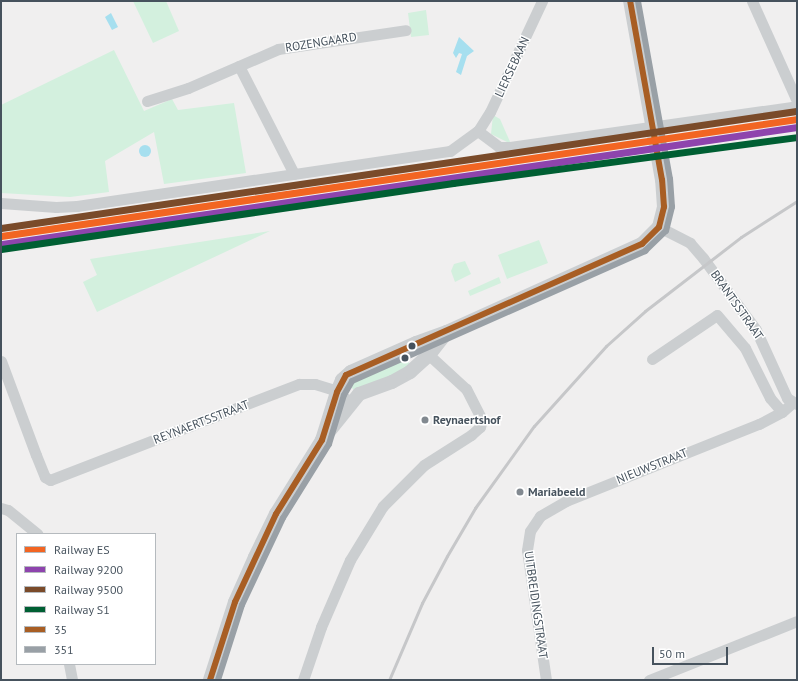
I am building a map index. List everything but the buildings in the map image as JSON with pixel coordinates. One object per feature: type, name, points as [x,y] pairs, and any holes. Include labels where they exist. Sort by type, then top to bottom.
[{"type":"street","name":"LIERSEBAAN","points":[[294,174],[450,151],[478,131],[496,100],[542,1]]},
{"type":"street","points":[[322,440],[342,380],[351,372],[416,343],[447,332],[642,244],[659,227],[664,207],[662,180],[630,1]]},
{"type":"street","points":[[752,1],[797,101]]},
{"type":"street","name":"ROZENGAARD","points":[[147,101],[239,66],[278,49],[406,30]]},
{"type":"street","points":[[1,203],[56,207],[77,206],[294,174],[239,66]]},
{"type":"street","points":[[478,131],[499,147],[797,106]]},
{"type":"street","name":"BRANTSSTRAAT","points":[[659,227],[690,243],[703,258],[762,340],[787,398],[795,403]]},
{"type":"street","points":[[652,359],[717,315],[745,348],[770,398],[782,412]]},
{"type":"street","points":[[212,674],[235,602],[255,557],[276,514],[322,440],[351,402],[359,394],[392,382],[410,372],[429,355],[447,332]]},
{"type":"street","points":[[303,680],[321,627],[350,560],[383,506],[424,465],[480,427],[482,420],[466,389],[416,343]]},
{"type":"street","name":"REYNAERTSSTRAAT","points":[[1,361],[45,477],[50,480],[299,384],[315,384],[337,392],[351,402]]},
{"type":"street","name":"NIEUWSTRAAT","points":[[530,531],[540,516],[566,501],[759,424],[782,412],[795,403]]},
{"type":"street","points":[[1,508],[8,510],[37,533]]},
{"type":"street","name":"UITBREIDINGSTRAAT","points":[[530,531],[527,550],[546,680]]},
{"type":"street","points":[[649,680],[797,621]]},
{"type":"street","points":[[69,665],[72,680]]},
{"type":"green space","points":[[133,1],[166,1],[179,31],[153,43]]},
{"type":"green space","points":[[426,10],[429,35],[411,37],[408,13]]},
{"type":"green space","points":[[114,50],[144,111],[172,99],[178,110],[234,103],[246,173],[164,184],[154,132],[105,161],[109,192],[70,197],[1,193],[1,105]]},
{"type":"green space","points":[[493,115],[500,119],[511,144],[491,134]]},
{"type":"green space","points":[[270,231],[97,312],[83,282],[97,275],[90,259]]},
{"type":"green space","points":[[539,240],[548,263],[507,279],[498,255]]},
{"type":"green space","points":[[465,261],[471,274],[455,282],[451,271],[454,264]]},
{"type":"green space","points":[[499,277],[501,283],[470,296],[468,291]]},
{"type":"green space","points":[[403,353],[411,366],[356,393],[349,384],[352,375]]},
{"type":"water","points":[[111,13],[118,27],[112,30],[105,17]]},
{"type":"water","points":[[459,37],[474,51],[467,56],[461,75],[456,72],[462,54],[459,53],[456,58],[453,53]]},
{"type":"water","points":[[143,145],[147,145],[151,151],[147,157],[143,157],[139,153],[139,149]]},
{"type":"railway","points":[[389,680],[422,603],[447,556],[475,508],[534,426],[606,346],[645,311],[741,237],[797,201]]},
{"type":"rail line","name":"9500","points":[[1,228],[796,111]]},
{"type":"rail line","name":"ES","points":[[1,236],[797,119]]},
{"type":"rail line","name":"9200","points":[[2,244],[797,127]]},
{"type":"rail line","name":"S1","points":[[1,249],[453,183],[797,137]]},
{"type":"transit line","name":"35","points":[[210,680],[235,602],[276,514],[322,440],[337,392],[346,375],[642,244],[659,227],[664,207],[662,180],[630,1]]},
{"type":"transit line","name":"351","points":[[218,680],[242,605],[283,518],[329,444],[344,395],[352,381],[645,251],[666,231],[672,207],[670,179],[638,1]]},
{"type":"place","name":"Reynaertshof","points":[[425,420]]},
{"type":"place","name":"Mariabeeld","points":[[520,492]]}]
